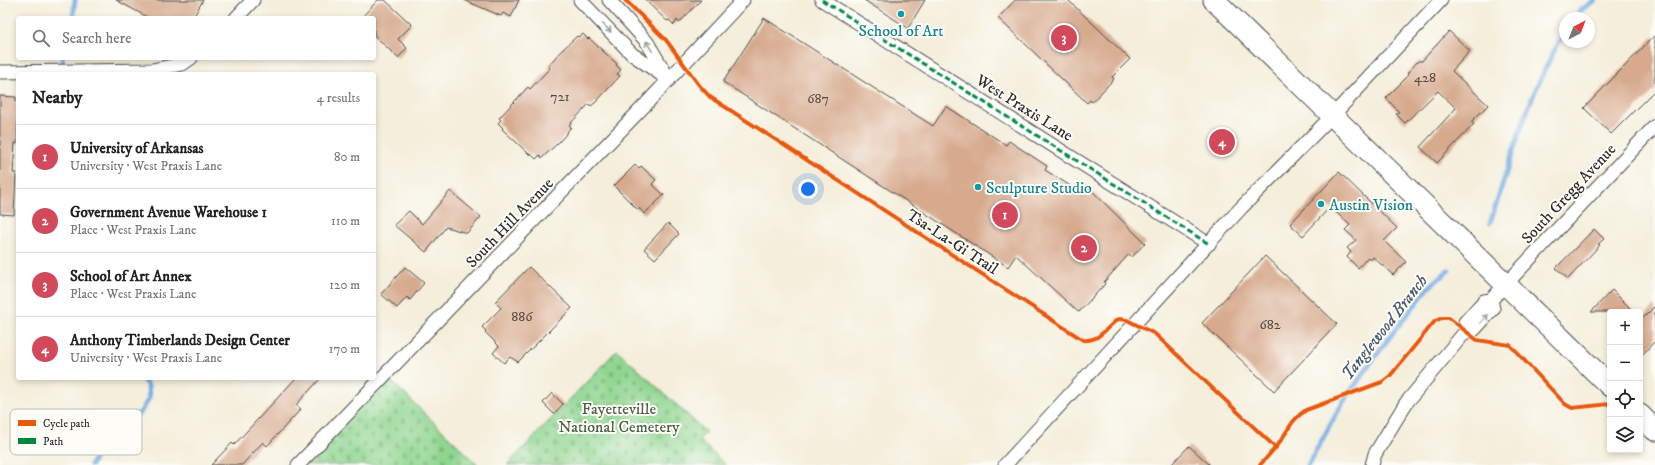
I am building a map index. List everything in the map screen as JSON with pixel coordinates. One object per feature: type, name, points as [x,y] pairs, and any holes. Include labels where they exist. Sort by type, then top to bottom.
[{"type":"main road","points":[[1214,0],[1607,383]]},
{"type":"main road","points":[[1641,417],[1655,430]]},
{"type":"street","points":[[238,16],[253,0]]},
{"type":"street","points":[[580,0],[632,54],[669,80]]},
{"type":"street","points":[[609,0],[647,42],[669,80]]},
{"type":"street","name":"South Hill Avenue","points":[[298,465],[669,80],[743,0]]},
{"type":"street","name":"West Praxis Lane","points":[[822,0],[1209,244]]},
{"type":"street","points":[[1005,465],[1241,208],[1333,116],[1441,0]]},
{"type":"street","points":[[19,72],[152,70],[182,64],[187,60]]},
{"type":"street","points":[[0,72],[16,72]]},
{"type":"street","name":"South Gregg Avenue","points":[[1372,465],[1375,454],[1406,402],[1465,332],[1467,329],[1465,322],[1484,301],[1491,300],[1655,126]]},
{"type":"green space","name":"Fayetteville National Cemetery","points":[[617,350],[706,432],[699,440],[726,465],[507,465]]},
{"type":"green space","points":[[385,375],[478,465],[298,465]]},
{"type":"building","points":[[116,0],[203,0],[194,16],[145,16]]},
{"type":"building","points":[[378,0],[385,0],[412,25],[398,39],[407,48],[398,58],[376,37],[376,16],[363,16]]},
{"type":"building","points":[[464,0],[519,0],[511,17],[503,13],[501,16]]},
{"type":"building","points":[[645,0],[701,0],[679,23],[677,20],[674,25],[669,20],[667,21]]},
{"type":"building","name":"School of Art","points":[[864,0],[925,0],[908,28]]},
{"type":"building","points":[[1015,0],[1068,0],[1130,59],[1112,77],[1114,79],[1092,102],[1090,100],[1087,103],[998,18]]},
{"type":"building","points":[[764,18],[933,126],[946,106],[1006,145],[1009,141],[1047,166],[1045,170],[1080,192],[1086,185],[1145,243],[1132,257],[1129,254],[1104,282],[1105,284],[1079,312],[1077,311],[1016,255],[1008,267],[723,82]]},
{"type":"building","points":[[1449,31],[1470,51],[1452,71],[1488,105],[1471,122],[1474,124],[1437,163],[1420,147],[1456,108],[1438,91],[1405,123],[1396,114],[1399,112],[1386,98],[1407,77],[1408,72],[1418,61],[1422,61]]},
{"type":"building","points":[[583,34],[617,64],[616,65],[621,70],[617,74],[620,76],[596,102],[591,106],[589,104],[569,125],[571,127],[559,142],[542,158],[540,155],[536,159],[502,129],[503,128],[498,123],[501,120],[499,118],[528,87],[530,89],[550,68],[548,66],[560,52],[577,36],[579,37]]},
{"type":"building","points":[[1655,35],[1655,90],[1611,134],[1584,108]]},
{"type":"building","points":[[0,96],[16,97],[16,144],[13,173],[16,173],[14,215],[0,214]]},
{"type":"building","points":[[635,165],[639,168],[641,166],[656,180],[652,184],[664,195],[644,214],[614,186]]},
{"type":"building","points":[[1339,172],[1397,228],[1384,241],[1406,262],[1393,275],[1373,257],[1371,260],[1368,257],[1358,268],[1347,257],[1351,252],[1347,248],[1356,240],[1345,230],[1350,225],[1330,207],[1303,236],[1290,224]]},
{"type":"building","points":[[450,191],[481,217],[467,233],[446,227],[426,252],[394,225],[409,211],[422,224]]},
{"type":"building","points":[[668,223],[679,234],[655,259],[644,249]]},
{"type":"building","points":[[1594,229],[1604,239],[1568,279],[1556,268]]},
{"type":"building","points":[[1265,256],[1337,324],[1274,391],[1202,323]]},
{"type":"building","points":[[405,267],[424,283],[410,300],[407,297],[397,308],[381,294]]},
{"type":"building","points":[[529,267],[572,308],[518,362],[510,357],[504,363],[493,353],[499,346],[482,327],[501,308],[495,302]]},
{"type":"building","points":[[1612,290],[1631,309],[1607,309],[1607,312],[1591,312]]},
{"type":"building","points":[[1655,306],[1655,341],[1643,354],[1643,345],[1643,318]]},
{"type":"building","points":[[294,380],[319,380],[296,405],[301,409],[267,446],[263,442],[242,465],[211,465],[232,443],[234,445]]},
{"type":"building","points":[[552,393],[563,404],[554,414],[543,403]]},
{"type":"building","points":[[1189,446],[1210,465],[1171,465]]},
{"type":"waterway","points":[[73,16],[75,0]]},
{"type":"waterway","name":"Tanglewood Branch","points":[[1580,12],[1595,0]]},
{"type":"waterway","name":"Tanglewood Branch","points":[[1490,223],[1513,150],[1531,101],[1552,54],[1559,43]]},
{"type":"waterway","points":[[62,60],[64,71]]},
{"type":"waterway","name":"Tanglewood Branch","points":[[1308,465],[1343,402],[1385,343],[1429,287],[1449,270]]},
{"type":"waterway","points":[[142,410],[149,398],[148,386],[144,380]]},
{"type":"waterway","points":[[91,465],[96,455]]},
{"type":"marked path","points":[[822,0],[1209,244]]},
{"type":"cycle path","name":"Tsa-La-Gi Trail","points":[[625,0],[666,40],[699,85],[710,97],[1083,340],[1098,337],[1118,319],[1127,320],[1155,334],[1276,448]]},
{"type":"cycle path","points":[[1260,465],[1278,444],[1298,416],[1306,410],[1382,382],[1390,376],[1435,321],[1442,318],[1449,318],[1477,340],[1510,345],[1565,404],[1572,408],[1607,404]]},
{"type":"place","name":"School of Art","points":[[901,14]]},
{"type":"place","name":"School of Art Annex","points":[[1064,38]]},
{"type":"place","name":"Anthony Timberlands Design Center","points":[[1222,142]]},
{"type":"place","name":"Sculpture Studio","points":[[978,187]]},
{"type":"place","name":"Austin Vision","points":[[1321,204]]},
{"type":"place","name":"University of Arkansas","points":[[1005,215]]},
{"type":"place","name":"Government Avenue Warehouse 1","points":[[1084,248]]}]
